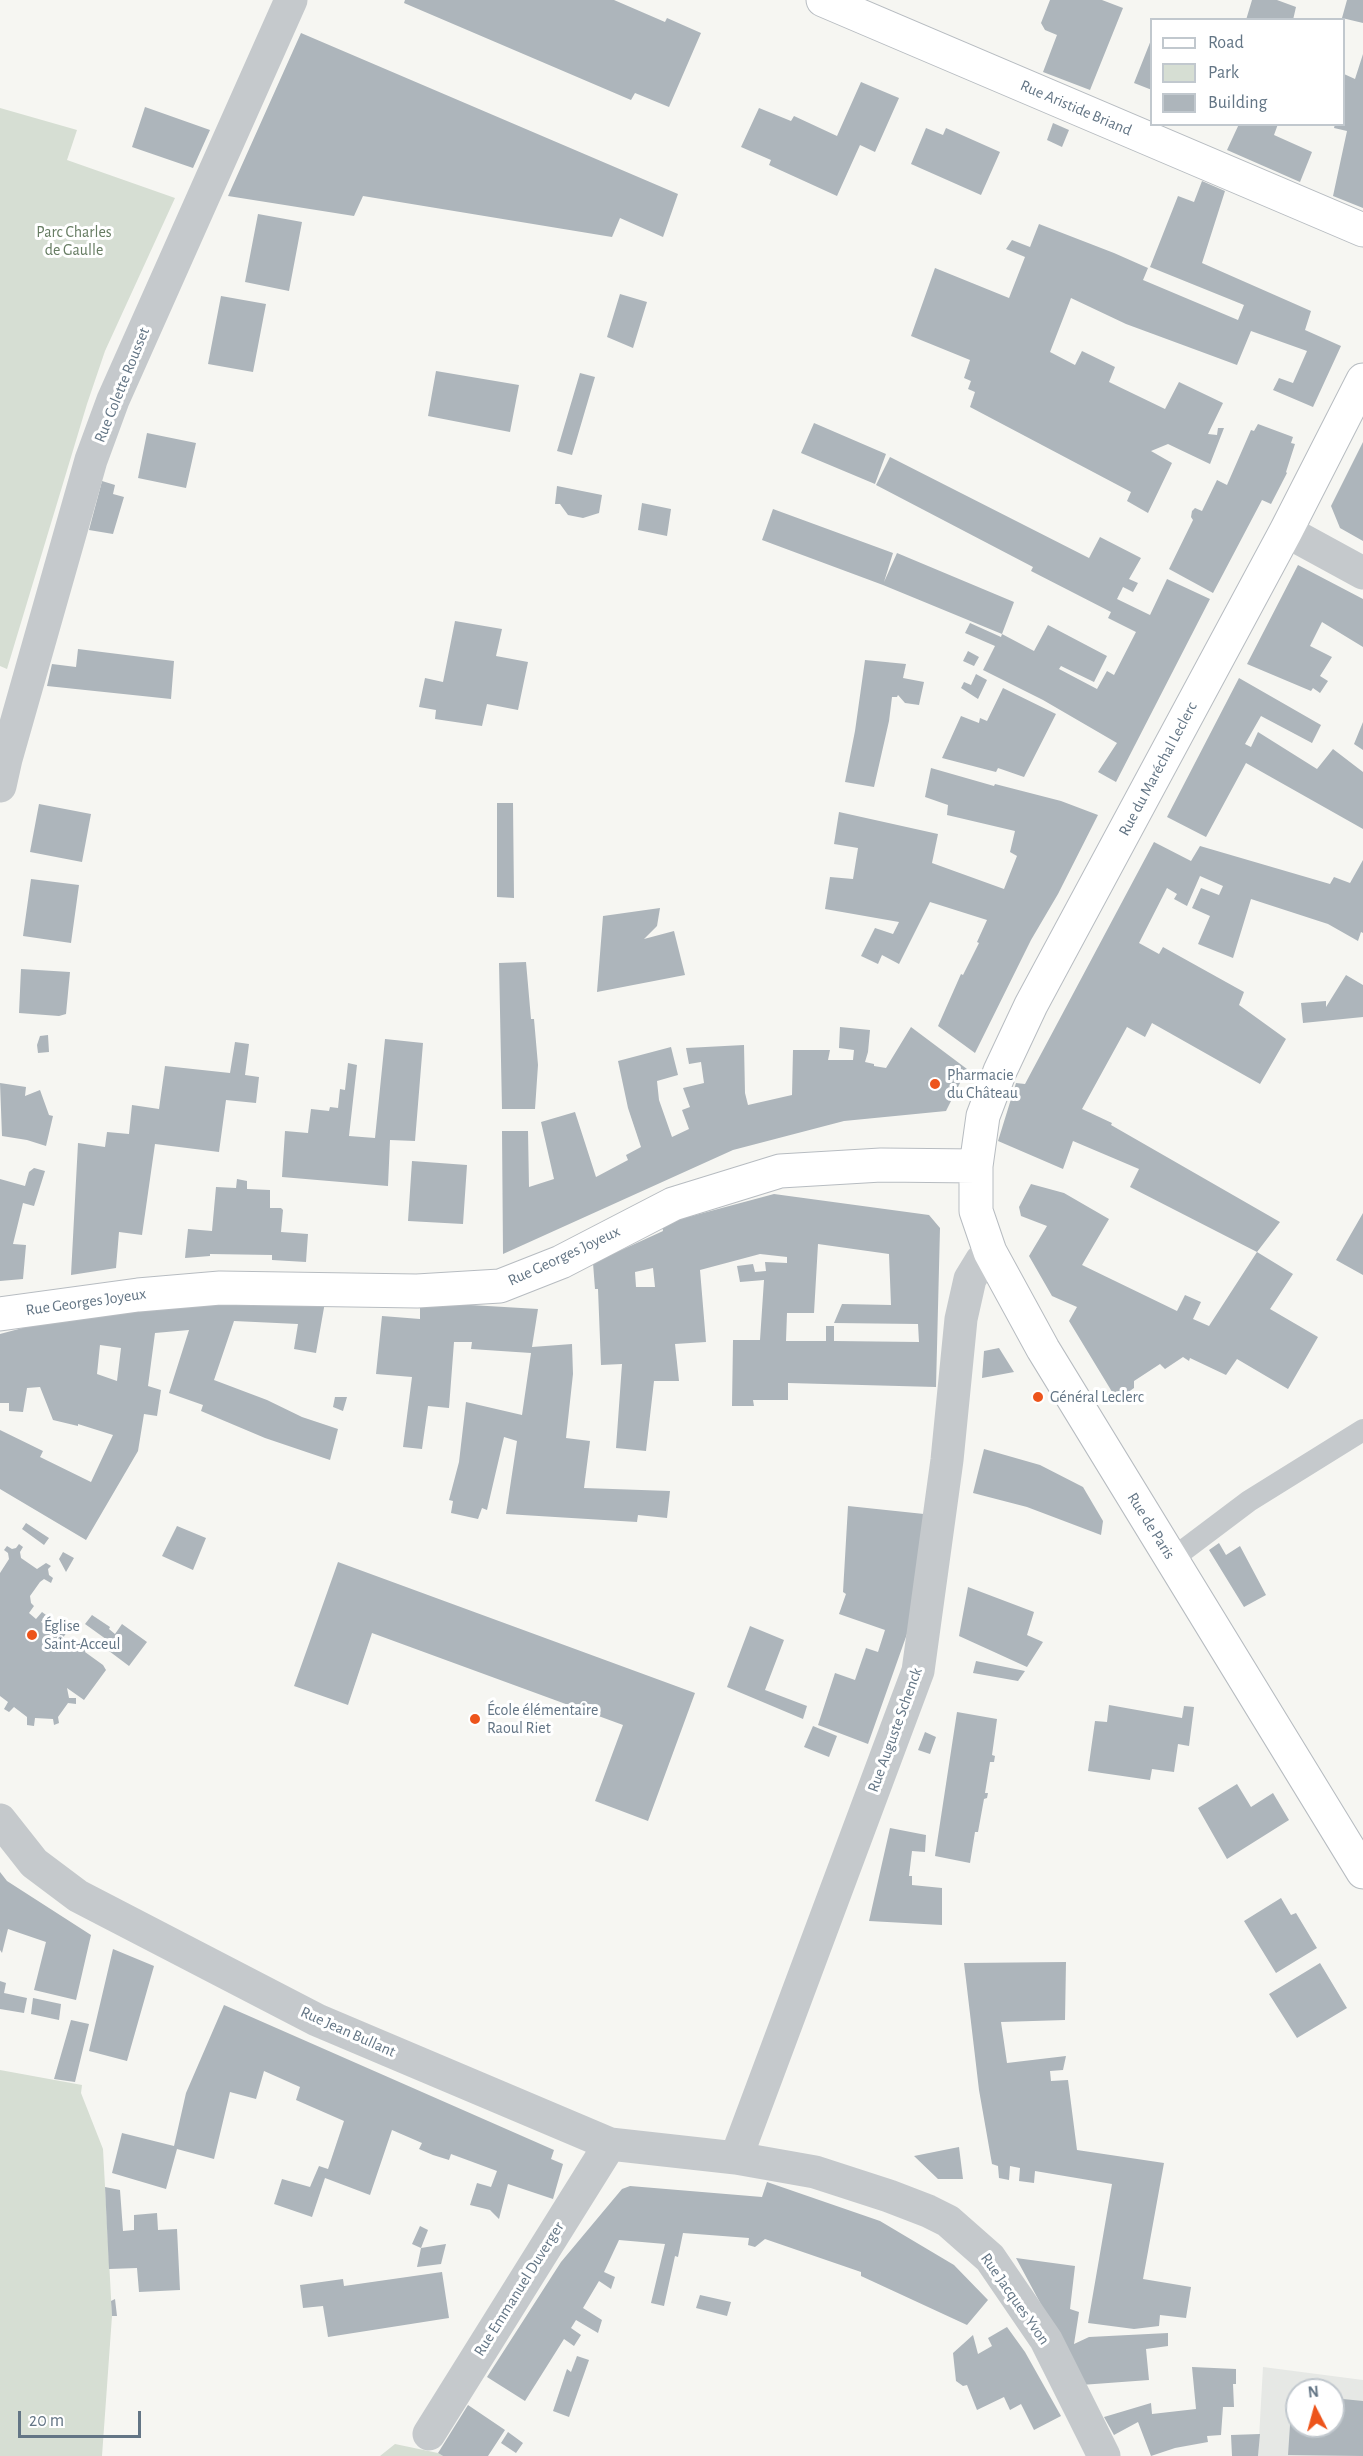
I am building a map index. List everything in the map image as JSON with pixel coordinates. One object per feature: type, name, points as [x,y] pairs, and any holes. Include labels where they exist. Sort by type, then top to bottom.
[{"type":"main road","name":"Rue Aristide Briand","points":[[823,0],[1363,230]]},
{"type":"main road","name":"Rue du Maréchal Leclerc","points":[[976,1166],[983,1116],[1000,1071],[1031,1005],[1286,531],[1363,380]]},
{"type":"main road","name":"Rue Georges Joyeux","points":[[0,1314],[138,1295],[220,1288],[417,1291],[500,1286],[561,1262],[673,1204],[780,1171],[881,1165],[976,1166]]},
{"type":"main road","name":"Rue de Paris","points":[[976,1166],[976,1211],[990,1252],[1043,1349],[1363,1872]]},
{"type":"street","name":"Rue Colette Rousset","points":[[2,767],[91,460],[113,400],[291,0]]},
{"type":"street","points":[[1286,531],[1363,573]]},
{"type":"street","name":"Rue Auguste Schenck","points":[[736,2158],[918,1671],[947,1460],[961,1319],[970,1279],[981,1261],[990,1252]]},
{"type":"street","name":"Rue Jean Bullant","points":[[0,1820],[34,1863],[78,1896],[317,2020],[610,2144],[736,2158]]},
{"type":"street","name":"Rue Emmanuel Duverger","points":[[429,2434],[610,2144]]},
{"type":"street","name":"Rue Jacques Yvon","points":[[736,2158],[815,2172],[889,2196],[948,2221],[990,2258],[1046,2340],[1104,2456]]},
{"type":"lane","points":[[1172,1559],[1249,1501],[1363,1430]]},
{"type":"shaded area","points":[[1263,2367],[1363,2380],[1363,2456],[1258,2456]]},
{"type":"green space","name":"Parc Charles de Gaulle","points":[[0,108],[77,130],[67,160],[175,198],[105,351],[7,669],[0,666]]},
{"type":"green space","points":[[0,2070],[82,2085],[81,2093],[103,2149],[112,2316],[102,2456],[0,2456]]},
{"type":"green space","points":[[395,2444],[438,2453],[443,2456],[380,2456]]},
{"type":"building","points":[[405,0],[614,0],[665,22],[667,18],[701,33],[669,107],[635,93],[631,100],[404,3]]},
{"type":"building","points":[[1050,0],[1102,0],[1123,8],[1090,90],[1043,72],[1057,35],[1045,30],[1041,23]]},
{"type":"building","points":[[1252,0],[1277,0],[1296,7],[1293,18],[1247,18]]},
{"type":"building","points":[[1347,0],[1363,0],[1363,23],[1342,18]]},
{"type":"building","points":[[301,33],[678,194],[663,237],[620,218],[612,237],[363,196],[354,216],[228,196]]},
{"type":"building","points":[[1150,43],[1150,89],[1134,83]]},
{"type":"building","points":[[1363,54],[1363,208],[1333,196],[1347,131],[1334,128],[1334,126],[1345,126],[1345,74],[1355,79]]},
{"type":"building","points":[[861,82],[899,98],[875,152],[860,145],[837,196],[769,165],[771,160],[741,147],[759,108],[791,121],[794,116],[837,136]]},
{"type":"building","points":[[145,107],[210,130],[193,168],[132,147]]},
{"type":"building","points":[[1053,123],[1069,130],[1062,147],[1047,140]]},
{"type":"building","points":[[1238,126],[1277,126],[1274,135],[1312,152],[1300,182],[1227,150]]},
{"type":"building","points":[[926,128],[943,135],[946,128],[1000,152],[981,195],[911,164]]},
{"type":"building","points":[[1202,181],[1225,191],[1202,263],[1311,311],[1305,330],[1341,346],[1313,407],[1273,390],[1279,378],[1293,383],[1307,351],[1251,331],[1237,365],[1126,324],[1071,298],[1050,352],[1075,365],[1082,351],[1115,367],[1109,382],[1165,409],[1179,382],[1223,403],[1208,434],[1217,435],[1218,428],[1224,428],[1210,464],[1168,444],[1151,451],[1172,463],[1148,513],[1127,501],[1131,492],[970,407],[975,392],[968,389],[971,381],[964,378],[970,360],[911,336],[935,268],[1009,298],[1025,257],[1006,249],[1012,240],[1030,247],[1039,224],[1148,268],[1143,280],[1238,320],[1244,305],[1150,267],[1178,196],[1194,202]]},
{"type":"building","points":[[258,214],[302,222],[289,291],[245,282]]},
{"type":"building","points":[[620,294],[647,302],[633,348],[607,337]]},
{"type":"building","points":[[221,296],[266,304],[253,372],[208,364]]},
{"type":"building","points":[[436,371],[519,385],[510,432],[428,416]]},
{"type":"building","points":[[580,373],[595,377],[572,455],[557,451]]},
{"type":"building","points":[[814,423],[886,454],[875,484],[801,453]]},
{"type":"building","points":[[1258,424],[1293,437],[1291,443],[1295,444],[1287,473],[1271,504],[1262,500],[1213,593],[1169,569],[1193,520],[1192,511],[1195,508],[1202,511],[1217,480],[1227,485],[1251,430],[1254,431]]},
{"type":"building","points":[[147,433],[196,443],[186,488],[138,478]]},
{"type":"building","points":[[1363,442],[1363,541],[1340,528],[1331,506]]},
{"type":"building","points":[[890,457],[1089,558],[1100,537],[1141,558],[1129,579],[1138,583],[1133,592],[1123,587],[1117,599],[1150,615],[1167,579],[1210,599],[1116,782],[1098,772],[1117,743],[1043,700],[983,670],[995,646],[965,633],[970,623],[1001,637],[1002,634],[1034,651],[1048,625],[1107,656],[1094,682],[1061,666],[1059,669],[1097,689],[1107,671],[1114,675],[1136,632],[1108,618],[1111,612],[1031,571],[1033,567],[876,485]]},
{"type":"building","points":[[102,481],[115,485],[113,494],[124,497],[113,534],[89,530]]},
{"type":"building","points":[[557,486],[602,495],[599,513],[583,518],[568,515],[560,504],[555,504]]},
{"type":"building","points":[[642,503],[671,509],[667,536],[638,530]]},
{"type":"building","points":[[773,509],[893,553],[884,582],[897,553],[1014,602],[1002,634],[883,585],[762,540]]},
{"type":"building","points":[[1298,565],[1363,599],[1363,647],[1322,622],[1310,646],[1332,657],[1320,676],[1328,681],[1320,693],[1313,688],[1311,691],[1247,664]]},
{"type":"building","points":[[455,621],[502,629],[496,656],[528,662],[518,710],[487,704],[482,726],[435,719],[436,710],[419,707],[425,678],[443,682]]},
{"type":"building","points":[[78,649],[174,661],[171,699],[47,686],[52,664],[76,667]]},
{"type":"building","points":[[968,651],[979,657],[974,666],[963,661]]},
{"type":"building","points":[[865,660],[906,664],[903,678],[924,682],[919,705],[905,703],[898,695],[892,697],[874,787],[845,782]]},
{"type":"building","points":[[976,674],[987,680],[978,699],[961,688],[964,682],[971,685]]},
{"type":"building","points":[[1239,678],[1321,725],[1312,743],[1261,716],[1245,744],[1251,747],[1258,732],[1317,769],[1333,749],[1363,772],[1363,829],[1246,763],[1206,837],[1167,817]]},
{"type":"building","points":[[1003,688],[1056,714],[1024,777],[998,768],[996,772],[942,758],[961,716],[979,723],[980,718],[987,721]]},
{"type":"building","points":[[1363,722],[1363,750],[1354,744]]},
{"type":"building","points":[[931,768],[994,786],[995,784],[1061,801],[1098,815],[1058,894],[1031,940],[975,1053],[938,1026],[961,974],[963,975],[979,943],[977,942],[987,920],[930,902],[899,964],[882,955],[878,964],[861,956],[875,928],[893,934],[899,922],[825,909],[830,877],[853,879],[858,848],[834,844],[839,812],[938,834],[932,863],[1004,889],[1017,856],[1010,852],[1015,831],[947,815],[948,805],[925,797]]},
{"type":"building","points":[[497,803],[513,803],[514,898],[497,897]]},
{"type":"building","points":[[39,804],[91,814],[82,862],[30,852]]},
{"type":"building","points":[[1154,842],[1191,861],[1200,846],[1330,884],[1334,877],[1350,883],[1363,860],[1363,933],[1361,932],[1358,941],[1328,924],[1251,899],[1233,958],[1198,944],[1210,916],[1192,908],[1201,888],[1219,895],[1223,886],[1200,876],[1187,906],[1174,899],[1177,894],[1167,888],[1139,943],[1159,954],[1163,947],[1244,992],[1239,1005],[1286,1039],[1260,1084],[1152,1023],[1145,1037],[1127,1027],[1082,1109],[1112,1123],[1111,1125],[1280,1222],[1257,1252],[1130,1187],[1139,1169],[1073,1141],[1063,1169],[998,1141],[1016,1083],[1025,1084]]},
{"type":"building","points":[[31,879],[79,885],[71,943],[23,936]]},
{"type":"building","points":[[660,908],[657,926],[644,939],[674,931],[685,975],[597,992],[603,916]]},
{"type":"building","points":[[526,962],[538,1065],[535,1109],[502,1109],[499,963]]},
{"type":"building","points":[[21,969],[70,972],[66,1014],[59,1016],[19,1013]]},
{"type":"building","points":[[1346,975],[1363,985],[1363,1017],[1303,1023],[1301,1003],[1326,1001],[1326,1007]]},
{"type":"building","points":[[840,1027],[870,1030],[865,1062],[874,1064],[874,1066],[886,1068],[911,1027],[967,1069],[946,1111],[844,1121],[733,1150],[503,1254],[502,1131],[528,1131],[529,1187],[554,1179],[541,1122],[575,1112],[596,1177],[628,1160],[626,1155],[641,1147],[628,1108],[618,1061],[671,1047],[678,1075],[657,1081],[659,1100],[672,1137],[689,1129],[682,1110],[690,1107],[683,1088],[704,1083],[701,1062],[689,1064],[686,1048],[744,1045],[745,1093],[748,1105],[792,1095],[793,1050],[830,1050],[828,1060],[853,1060],[854,1050],[839,1048]]},
{"type":"building","points":[[48,1035],[49,1052],[38,1053],[37,1045],[40,1036]]},
{"type":"building","points":[[385,1039],[423,1043],[415,1141],[390,1140],[388,1186],[282,1177],[285,1131],[308,1133],[311,1109],[329,1111],[330,1107],[338,1108],[340,1089],[345,1090],[348,1063],[357,1065],[349,1136],[375,1138]]},
{"type":"building","points":[[235,1042],[249,1044],[245,1075],[259,1077],[256,1103],[226,1100],[219,1152],[155,1144],[142,1235],[119,1232],[116,1268],[71,1275],[78,1143],[105,1147],[107,1132],[129,1134],[132,1105],[159,1109],[165,1066],[230,1073]]},
{"type":"building","points":[[0,1083],[26,1087],[25,1096],[40,1090],[49,1115],[53,1116],[46,1146],[2,1136]]},
{"type":"building","points":[[412,1161],[467,1165],[463,1224],[408,1221]]},
{"type":"building","points":[[34,1168],[45,1171],[34,1206],[23,1203],[13,1244],[26,1245],[23,1279],[0,1281],[0,1179],[25,1186],[29,1172]]},
{"type":"building","points":[[237,1179],[247,1181],[247,1189],[270,1190],[270,1208],[283,1210],[281,1232],[308,1234],[306,1262],[272,1260],[272,1255],[210,1254],[210,1256],[185,1258],[188,1229],[212,1231],[216,1187],[236,1188]]},
{"type":"building","points":[[1031,1184],[1064,1193],[1109,1219],[1082,1265],[1177,1311],[1185,1295],[1201,1302],[1193,1319],[1209,1326],[1257,1252],[1293,1274],[1270,1309],[1318,1337],[1288,1389],[1237,1359],[1226,1375],[1183,1357],[1165,1369],[1160,1364],[1134,1381],[1134,1388],[1117,1400],[1069,1321],[1077,1307],[1052,1296],[1029,1256],[1047,1226],[1021,1216],[1019,1207]]},
{"type":"building","points":[[774,1194],[929,1215],[940,1228],[936,1387],[788,1383],[788,1400],[753,1400],[754,1406],[732,1406],[733,1340],[760,1340],[764,1280],[740,1282],[737,1266],[753,1264],[755,1272],[766,1271],[765,1262],[787,1263],[787,1257],[760,1254],[700,1270],[706,1342],[675,1344],[679,1381],[654,1381],[646,1451],[616,1448],[622,1364],[601,1365],[598,1289],[595,1289],[593,1263],[663,1231],[662,1224]],"holes":[[[818,1244],[889,1254],[891,1305],[842,1304],[834,1323],[918,1324],[919,1342],[834,1341],[834,1326],[826,1326],[826,1341],[786,1341],[787,1313],[814,1313]],[[653,1268],[655,1287],[636,1287],[635,1272]]]},
{"type":"building","points":[[1363,1213],[1363,1275],[1336,1260]]},
{"type":"building","points":[[154,1300],[325,1302],[316,1353],[294,1349],[298,1324],[234,1321],[214,1380],[267,1400],[302,1417],[338,1429],[330,1460],[265,1438],[201,1411],[203,1405],[169,1393],[189,1330],[155,1333],[148,1386],[161,1390],[157,1416],[144,1414],[138,1451],[86,1540],[0,1489],[0,1430],[43,1451],[40,1457],[91,1482],[113,1435],[78,1424],[78,1426],[53,1420],[40,1387],[27,1388],[23,1412],[9,1411],[9,1403],[0,1403],[0,1334],[75,1314]],"holes":[[[100,1345],[121,1348],[117,1381],[97,1374]]]},
{"type":"building","points":[[420,1302],[538,1309],[532,1347],[572,1344],[573,1374],[566,1438],[590,1441],[584,1488],[670,1491],[667,1518],[638,1515],[637,1522],[506,1514],[517,1441],[504,1437],[487,1510],[482,1508],[478,1519],[451,1513],[453,1501],[449,1500],[459,1462],[466,1402],[522,1415],[531,1353],[471,1349],[472,1342],[454,1342],[449,1408],[428,1406],[422,1449],[403,1447],[412,1377],[376,1374],[382,1316],[420,1319]]},
{"type":"building","points":[[999,1348],[1014,1372],[982,1378],[984,1351]]},
{"type":"building","points":[[335,1397],[347,1397],[343,1411],[333,1407]]},
{"type":"building","points":[[984,1449],[1040,1465],[1083,1487],[1103,1521],[1101,1535],[1027,1507],[973,1493]]},
{"type":"building","points":[[848,1506],[924,1514],[913,1617],[868,1744],[818,1725],[835,1673],[855,1680],[866,1648],[878,1652],[885,1630],[839,1614],[846,1594],[843,1592]]},
{"type":"building","points":[[26,1523],[49,1538],[44,1545],[22,1529]]},
{"type":"building","points":[[177,1526],[206,1538],[193,1570],[162,1556]]},
{"type":"building","points":[[1219,1543],[1226,1555],[1240,1546],[1266,1595],[1244,1607],[1209,1550]]},
{"type":"building","name":"Église Saint-Acceul","points":[[19,1544],[23,1547],[20,1552],[21,1558],[37,1569],[46,1563],[51,1566],[48,1569],[49,1575],[53,1578],[51,1583],[44,1579],[40,1582],[30,1596],[34,1606],[29,1613],[36,1619],[42,1612],[46,1615],[41,1622],[58,1633],[63,1627],[68,1630],[63,1638],[80,1649],[85,1641],[90,1645],[85,1652],[103,1665],[106,1670],[84,1700],[67,1688],[69,1698],[76,1698],[76,1704],[68,1703],[58,1717],[59,1723],[54,1725],[53,1719],[35,1718],[34,1726],[27,1725],[27,1717],[14,1707],[9,1712],[4,1709],[8,1702],[0,1696],[0,1573],[9,1559],[8,1553],[4,1550],[7,1546],[12,1549],[16,1548]]},
{"type":"building","points":[[63,1552],[74,1558],[66,1572],[59,1559]]},
{"type":"building","points":[[338,1562],[695,1693],[648,1821],[595,1801],[623,1725],[372,1633],[348,1705],[294,1686]]},
{"type":"building","points":[[968,1587],[1034,1612],[1027,1635],[1043,1642],[1027,1667],[959,1636]]},
{"type":"building","points":[[92,1615],[110,1627],[109,1629],[115,1634],[122,1624],[147,1642],[129,1666],[105,1648],[110,1642],[85,1624]]},
{"type":"building","points":[[750,1626],[784,1640],[765,1690],[807,1706],[803,1719],[727,1687]]},
{"type":"building","points":[[976,1661],[1025,1671],[1018,1681],[973,1673]]},
{"type":"building","points":[[1109,1705],[1182,1718],[1184,1706],[1194,1707],[1189,1746],[1178,1744],[1174,1772],[1152,1769],[1150,1780],[1088,1771],[1095,1721],[1107,1722]]},
{"type":"building","points":[[957,1712],[997,1719],[992,1755],[995,1756],[994,1762],[990,1762],[985,1793],[988,1793],[987,1798],[984,1799],[978,1832],[975,1832],[970,1863],[935,1856]]},
{"type":"building","points":[[813,1726],[837,1736],[829,1757],[804,1747]]},
{"type":"building","points":[[925,1732],[936,1737],[930,1754],[918,1750]]},
{"type":"building","points":[[1237,1784],[1251,1807],[1273,1793],[1289,1820],[1227,1859],[1198,1808]]},
{"type":"building","points":[[890,1828],[926,1835],[925,1852],[912,1851],[909,1876],[912,1876],[912,1885],[942,1888],[942,1925],[869,1921]]},
{"type":"building","points":[[0,1872],[7,1881],[91,1935],[76,2000],[34,1990],[46,1942],[8,1929],[2,1953],[0,1950]]},
{"type":"building","points":[[1281,1898],[1291,1915],[1296,1913],[1317,1948],[1276,1973],[1244,1921]]},
{"type":"building","points":[[113,1949],[154,1966],[127,2061],[89,2051]]},
{"type":"building","points":[[1066,1962],[1065,2020],[1001,2022],[1007,2063],[1066,2056],[1063,2070],[1050,2071],[1051,2081],[1068,2080],[1077,2150],[1164,2163],[1143,2279],[1191,2287],[1186,2318],[1160,2315],[1159,2326],[1134,2329],[1088,2323],[1112,2184],[1035,2171],[1034,2183],[1019,2181],[1020,2168],[1010,2166],[1009,2180],[999,2178],[998,2166],[992,2164],[979,2090],[964,1963]]},
{"type":"building","points":[[1320,1963],[1347,2008],[1297,2038],[1269,1994]]},
{"type":"building","points":[[0,1981],[6,1983],[4,1993],[27,1998],[24,2013],[0,2009]]},
{"type":"building","points":[[33,1998],[61,2004],[59,2020],[31,2014]]},
{"type":"building","points":[[224,2005],[554,2150],[551,2159],[563,2164],[553,2199],[508,2184],[499,2219],[490,2210],[470,2205],[477,2183],[491,2187],[497,2171],[451,2154],[449,2160],[433,2155],[419,2149],[422,2143],[392,2130],[370,2195],[325,2178],[312,2217],[274,2204],[282,2179],[310,2187],[319,2166],[328,2169],[344,2121],[296,2100],[300,2087],[264,2071],[256,2099],[230,2092],[214,2159],[177,2149],[166,2189],[112,2173],[122,2133],[174,2146],[186,2093]]},
{"type":"building","points":[[71,2020],[89,2024],[75,2082],[54,2079]]},
{"type":"building","points":[[959,2147],[963,2179],[938,2179],[914,2156]]},
{"type":"building","points":[[767,2182],[880,2221],[954,2265],[988,2300],[967,2325],[861,2276],[861,2272],[765,2239],[755,2247],[748,2245],[749,2238],[683,2233],[678,2257],[675,2256],[664,2306],[651,2303],[665,2244],[619,2240],[604,2272],[615,2277],[611,2289],[599,2281],[583,2308],[602,2320],[598,2333],[576,2320],[571,2328],[581,2335],[574,2346],[564,2339],[525,2401],[487,2377],[561,2262],[622,2189],[630,2186],[762,2197]]},
{"type":"building","points":[[105,2187],[120,2190],[123,2231],[134,2230],[134,2215],[157,2213],[158,2230],[177,2229],[180,2290],[139,2292],[137,2268],[109,2269]]},
{"type":"building","points":[[420,2226],[428,2230],[421,2248],[412,2244]]},
{"type":"building","points":[[446,2244],[441,2264],[417,2267],[421,2248]]},
{"type":"building","points":[[1016,2258],[1075,2266],[1070,2309],[1079,2312],[1074,2344],[1089,2337],[1168,2333],[1168,2346],[1146,2349],[1149,2380],[1081,2385],[1064,2347]]},
{"type":"building","points":[[442,2272],[449,2318],[328,2337],[323,2306],[303,2308],[300,2285],[343,2279],[344,2286]]},
{"type":"building","points":[[700,2295],[731,2302],[727,2316],[696,2308]]},
{"type":"building","points":[[115,2299],[117,2316],[112,2316],[111,2301]]},
{"type":"building","points":[[1007,2327],[1025,2352],[1061,2416],[1034,2430],[1021,2404],[1010,2410],[1004,2397],[977,2410],[967,2385],[963,2386],[956,2381],[953,2353],[973,2335],[978,2354],[992,2346],[988,2338]]},
{"type":"building","points":[[577,2356],[589,2360],[569,2417],[553,2411],[567,2369],[571,2372]]},
{"type":"building","points":[[1192,2367],[1236,2369],[1236,2384],[1233,2384],[1234,2407],[1223,2407],[1221,2435],[1207,2436],[1208,2442],[1175,2448],[1151,2456],[1138,2422],[1114,2435],[1104,2417],[1151,2403],[1152,2414],[1196,2409]]},
{"type":"building","points":[[1345,2399],[1363,2401],[1363,2456],[1288,2455],[1289,2438],[1345,2438]]},
{"type":"building","points":[[468,2405],[505,2430],[488,2456],[443,2456],[438,2453]]},
{"type":"building","points":[[508,2432],[523,2443],[516,2453],[501,2443]]},
{"type":"building","points":[[1260,2434],[1258,2456],[1232,2456],[1231,2435]]},
{"type":"place","name":"Pharmacie du Château","points":[[935,1084]]},
{"type":"place","name":"Général Leclerc","points":[[1038,1397]]},
{"type":"place","name":"Église Saint-Acceul","points":[[32,1635]]},
{"type":"place","name":"École élémentaire Raoul Riet","points":[[475,1719]]}]
